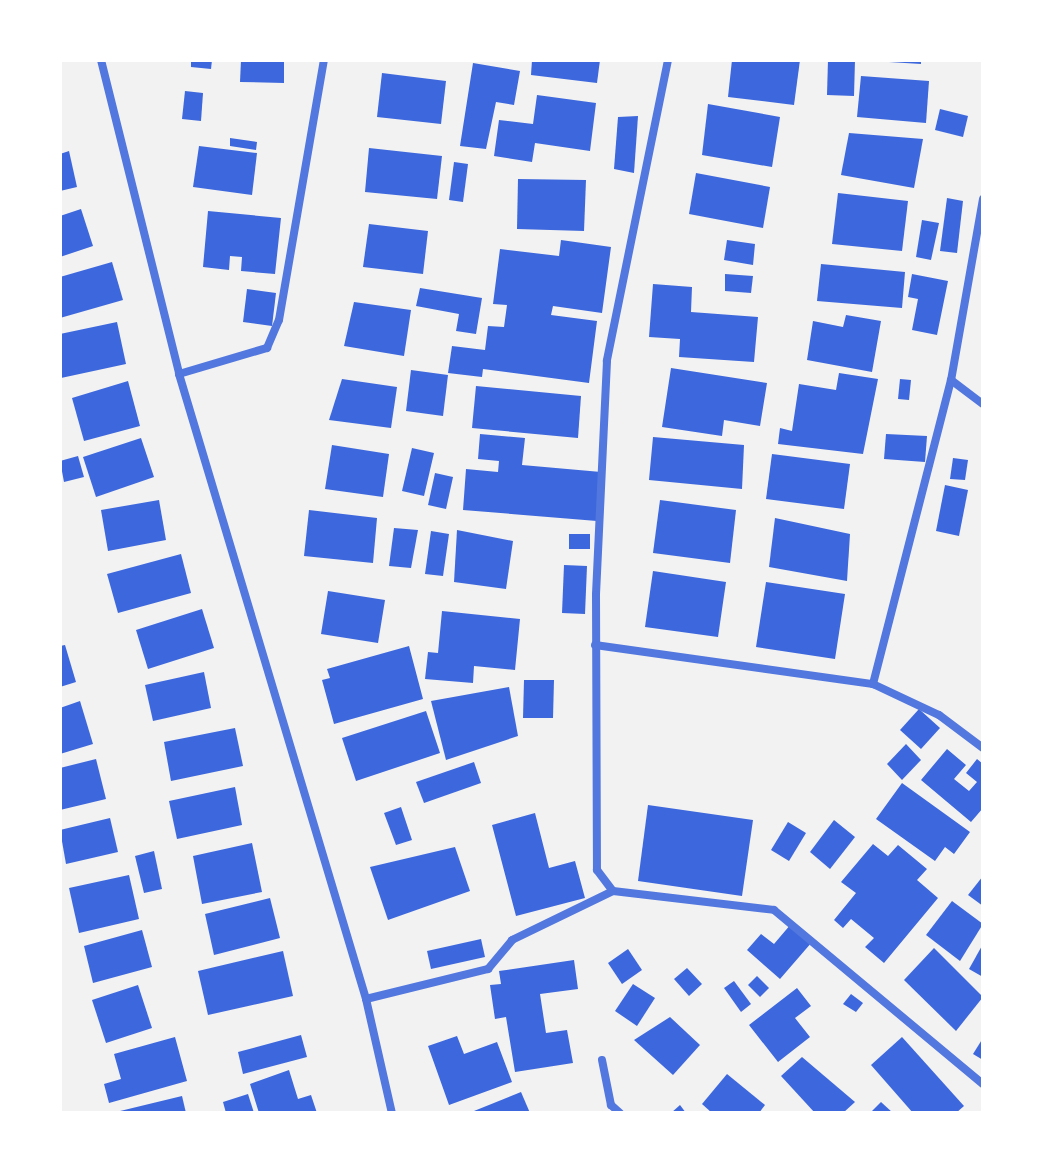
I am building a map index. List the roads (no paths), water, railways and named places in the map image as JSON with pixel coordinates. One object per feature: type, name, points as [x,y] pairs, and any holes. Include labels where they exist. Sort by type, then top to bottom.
[{"type":"street","points":[[101,60],[179,374],[366,999],[392,1113]]},
{"type":"street","points":[[179,374],[267,348],[279,320],[324,60]]},
{"type":"street","points":[[613,891],[597,870],[595,645],[607,361],[668,60]]},
{"type":"street","points":[[873,684],[951,380],[983,199]]},
{"type":"street","points":[[951,380],[983,404]]},
{"type":"street","points":[[595,645],[873,684],[939,715],[983,748]]},
{"type":"street","points":[[366,999],[488,969],[512,940],[613,891],[774,910],[983,1084]]},
{"type":"street","points":[[602,1060],[611,1105],[620,1113]]}]
